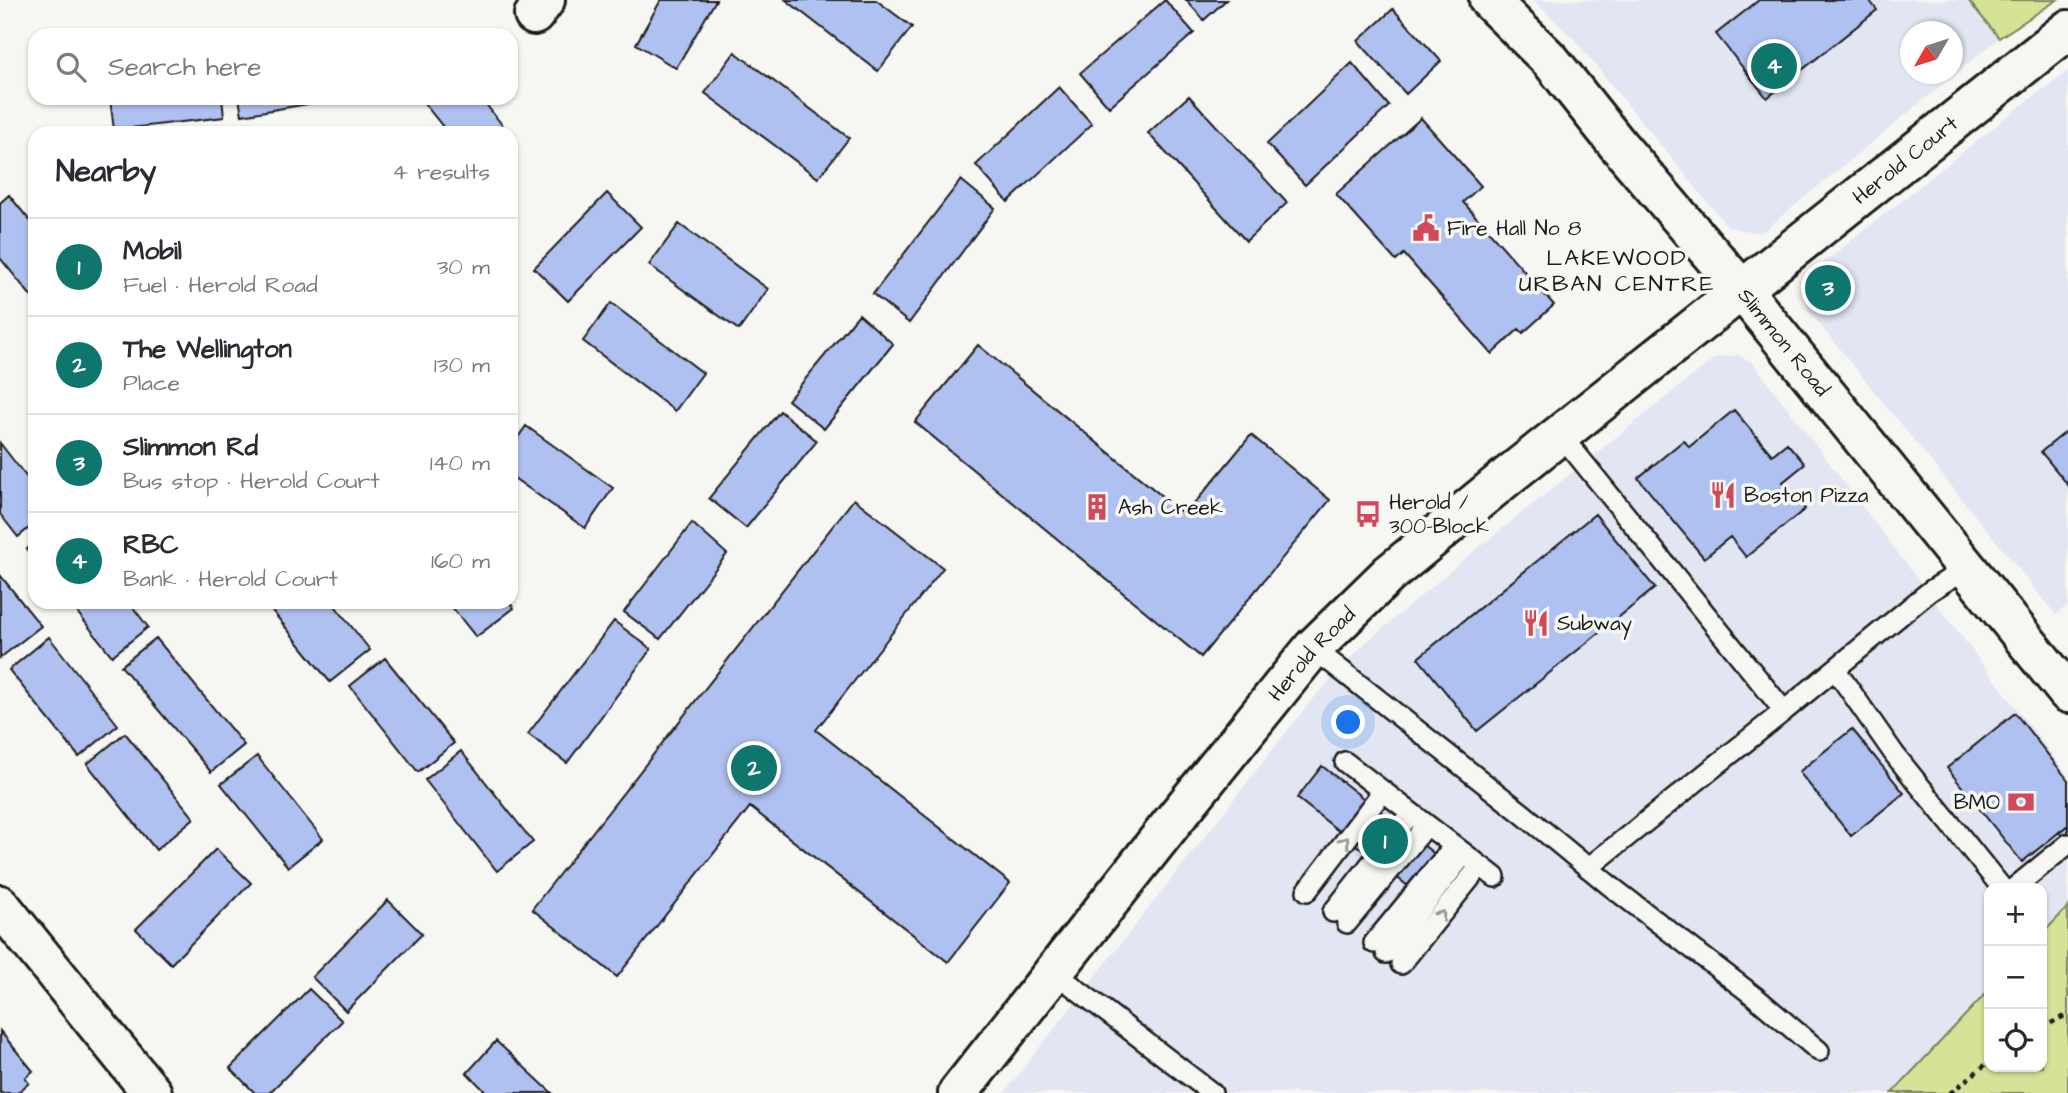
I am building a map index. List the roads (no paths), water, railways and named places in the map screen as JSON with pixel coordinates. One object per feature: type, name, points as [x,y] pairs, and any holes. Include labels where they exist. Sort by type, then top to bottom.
[{"type":"street","name":"Slimmon Road","points":[[1489,0],[1551,61],[1618,145],[1742,290],[2068,693]]},
{"type":"street","name":"Herold Court","points":[[1742,290],[2068,30]]},
{"type":"street","name":"Herold Road","points":[[958,1093],[1313,648],[1389,574],[1742,290]]},
{"type":"street","points":[[0,905],[152,1093]]},
{"type":"lane","points":[[1561,435],[1784,711]]},
{"type":"lane","points":[[1588,868],[1930,592],[1966,568]]},
{"type":"lane","points":[[1313,648],[1588,868],[1754,996],[1819,1051]]},
{"type":"lane","points":[[1835,669],[1895,755],[1998,883]]},
{"type":"lane","points":[[1345,762],[1488,872],[1387,953],[1459,850]]},
{"type":"lane","points":[[1307,891],[1383,791]]},
{"type":"lane","points":[[1406,809],[1340,917],[1432,829]]},
{"type":"lane","points":[[2020,883],[2068,844]]},
{"type":"lane","points":[[1053,971],[1212,1093]]},
{"type":"place","name":"RBC","points":[[1774,66]]},
{"type":"place","name":"Fire Hall No 8","points":[[1426,228]]},
{"type":"place","name":"Slimmon Rd","points":[[1828,288]]},
{"type":"place","name":"Boston Pizza","points":[[1723,495]]},
{"type":"place","name":"Ash Creek","points":[[1097,507]]},
{"type":"place","name":"Herold / 300-Block","points":[[1368,514]]},
{"type":"place","name":"Subway","points":[[1536,623]]},
{"type":"place","name":"The Wellington","points":[[754,768]]},
{"type":"place","name":"BMO","points":[[2021,802]]},
{"type":"place","name":"Mobil","points":[[1385,841]]},
{"type":"district","name":"LAKEWOOD URBAN CENTRE","points":[[1617,271]]}]
